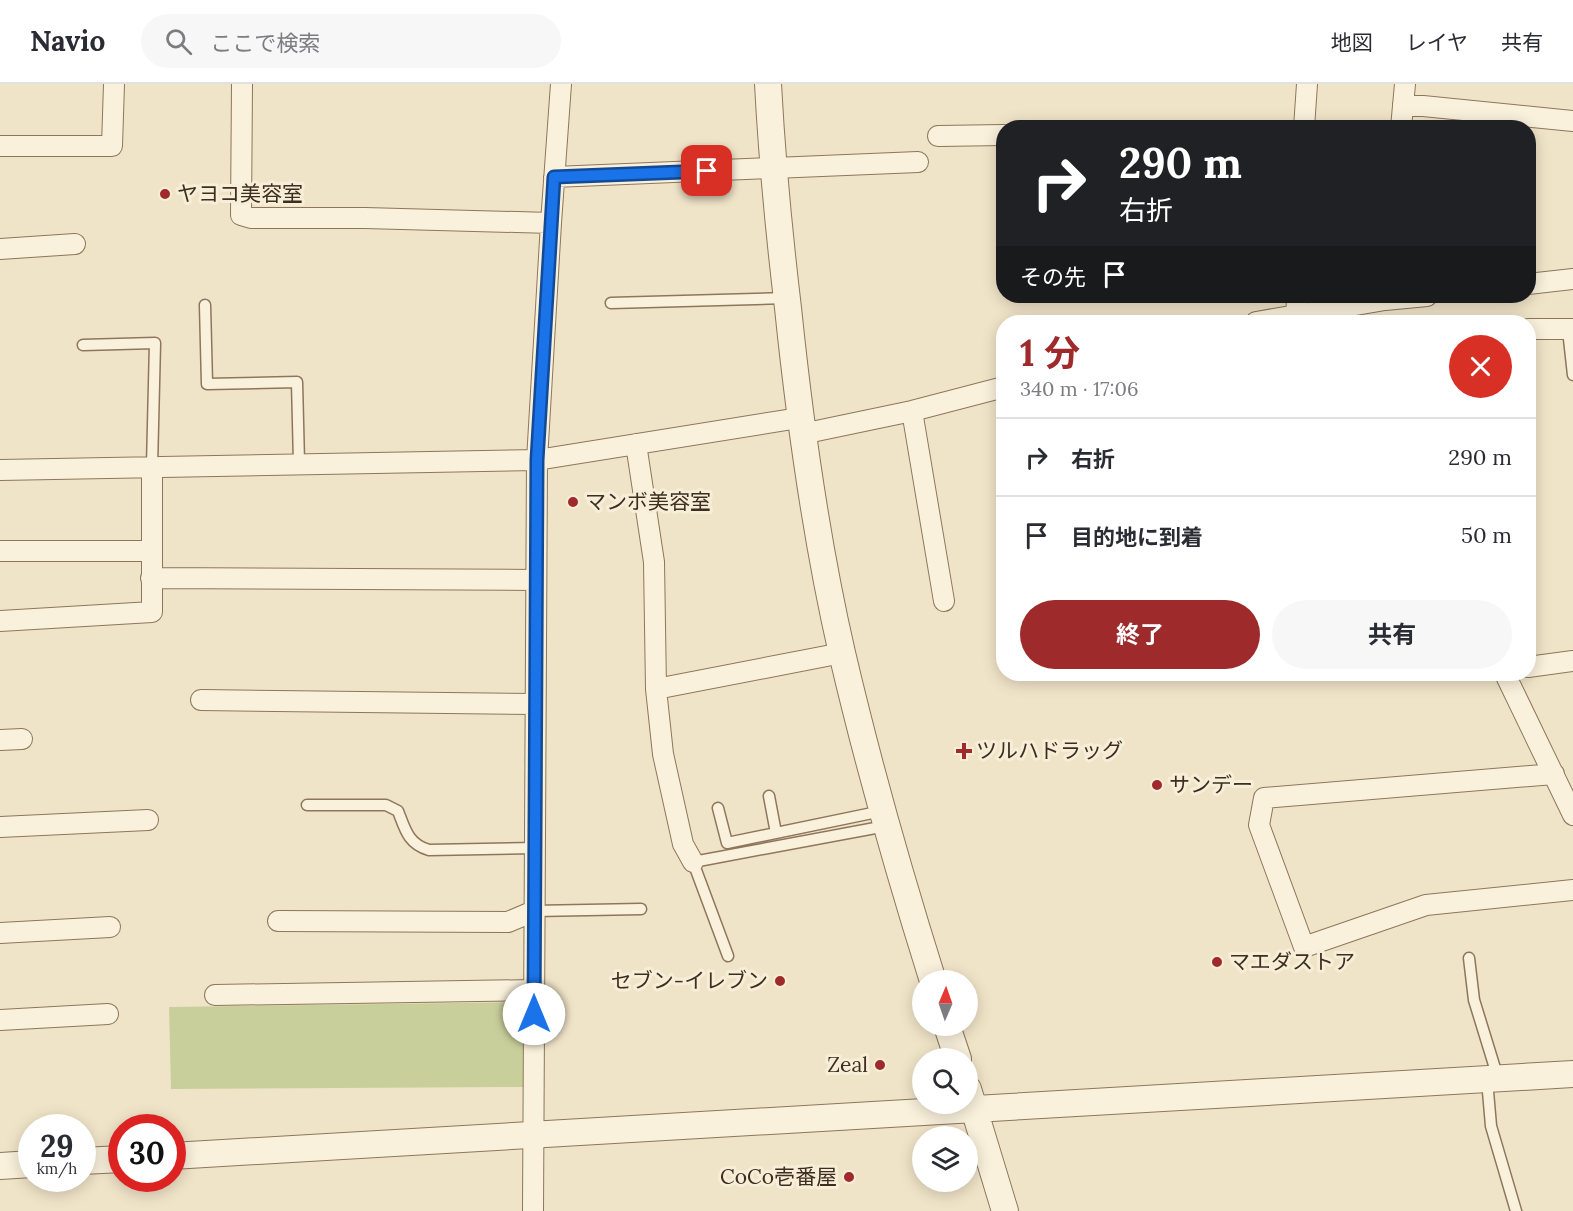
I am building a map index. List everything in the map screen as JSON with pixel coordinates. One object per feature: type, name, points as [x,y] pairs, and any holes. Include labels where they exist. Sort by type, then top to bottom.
[{"type":"street","points":[[0,146],[112,146],[114,84]]},
{"type":"street","points":[[242,84],[241,215],[250,218],[365,218],[550,223]]},
{"type":"street","points":[[533,1211],[537,460],[550,223],[561,84]]},
{"type":"street","points":[[768,84],[772,168],[801,426],[831,599],[842,653],[884,818],[930,970]]},
{"type":"street","points":[[1305,120],[1307,84]]},
{"type":"street","points":[[1402,120],[1404,84]]},
{"type":"street","points":[[1403,104],[1573,121]]},
{"type":"street","points":[[938,136],[996,135]]},
{"type":"street","points":[[554,177],[918,162]]},
{"type":"street","points":[[0,249],[75,244]]},
{"type":"street","points":[[1536,283],[1573,279]]},
{"type":"street","points":[[1313,315],[1364,303]]},
{"type":"street","points":[[1536,329],[1570,330]]},
{"type":"street","points":[[0,470],[537,460],[636,444],[912,411],[996,389]]},
{"type":"street","points":[[912,411],[944,602]]},
{"type":"street","points":[[636,444],[654,562],[656,689],[663,754],[683,844],[693,862]]},
{"type":"street","points":[[0,621],[152,612],[152,466]]},
{"type":"street","points":[[0,551],[152,551]]},
{"type":"street","points":[[151,578],[536,580]]},
{"type":"street","points":[[656,689],[842,653]]},
{"type":"street","points":[[1536,667],[1573,661]]},
{"type":"street","points":[[1508,681],[1573,815]]},
{"type":"street","points":[[201,700],[535,705]]},
{"type":"street","points":[[0,740],[22,739]]},
{"type":"street","points":[[1554,774],[1264,798],[1259,825],[1304,947],[1426,904],[1573,890]]},
{"type":"street","points":[[0,827],[148,820]]},
{"type":"street","points":[[278,921],[508,922],[534,911]]},
{"type":"street","points":[[0,933],[110,927]]},
{"type":"street","points":[[215,995],[534,990]]},
{"type":"street","points":[[0,1020],[108,1014]]},
{"type":"street","points":[[978,1100],[1573,1074]]},
{"type":"street","points":[[186,1155],[533,1133],[912,1104]]},
{"type":"street","points":[[975,1114],[1005,1211]]},
{"type":"street","points":[[0,1166],[18,1165]]},
{"type":"lane","points":[[611,303],[786,298]]},
{"type":"lane","points":[[205,305],[207,384],[297,382],[298,464]]},
{"type":"lane","points":[[1570,330],[1573,375]]},
{"type":"lane","points":[[83,345],[155,343],[152,466]]},
{"type":"lane","points":[[769,796],[776,833]]},
{"type":"lane","points":[[307,805],[386,805],[398,811],[405,829],[417,846],[429,850],[535,848]]},
{"type":"lane","points":[[718,808],[727,843],[776,833],[884,818]]},
{"type":"lane","points":[[728,956],[693,862],[884,818]]},
{"type":"lane","points":[[534,911],[641,909]]},
{"type":"lane","points":[[1469,958],[1474,1000],[1493,1079],[1491,1126],[1516,1211]]},
{"type":"green space","points":[[524,1002],[523,1087],[171,1089],[169,1007]]},
{"type":"place","name":"ヤヨコ美容室","points":[[165,194]]},
{"type":"place","name":"マンボ美容室","points":[[573,502]]},
{"type":"place","name":"ツルハドラッグ","points":[[964,751]]},
{"type":"place","name":"サンデー","points":[[1157,785]]},
{"type":"place","name":"マエダストア","points":[[1217,962]]},
{"type":"place","name":"セブン-イレブン","points":[[780,981]]},
{"type":"place","name":"Zeal","points":[[880,1065]]},
{"type":"place","name":"CoCo壱番屋","points":[[849,1177]]},
{"type":"route","points":[[534,1014],[537,460],[554,177],[707,171]]}]
